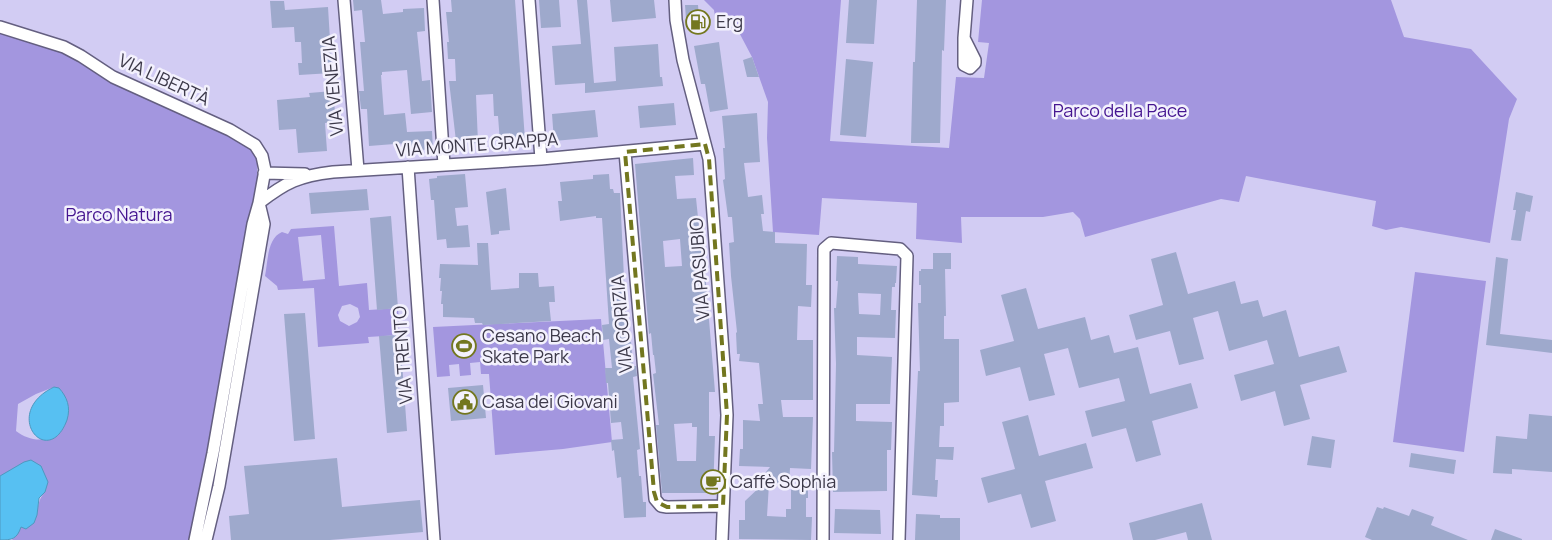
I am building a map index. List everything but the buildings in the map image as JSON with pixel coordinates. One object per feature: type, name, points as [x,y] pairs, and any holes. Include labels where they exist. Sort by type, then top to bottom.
[{"type":"street","name":"VIA VENEZIA","points":[[344,0],[358,170]]},
{"type":"street","points":[[433,0],[444,165]]},
{"type":"street","points":[[529,0],[541,159]]},
{"type":"street","name":"VIA PASUBIO","points":[[675,0],[683,60],[709,159],[727,416],[722,540]]},
{"type":"street","points":[[964,38],[967,0]]},
{"type":"street","name":"VIA LIBERTÀ","points":[[0,27],[64,47],[113,77],[230,130],[255,145],[262,156],[265,165],[259,204],[253,224],[213,453],[195,540]]},
{"type":"street","name":"VIA MONTE GRAPPA","points":[[259,204],[282,186],[309,175],[358,170],[541,159],[705,144]]},
{"type":"street","name":"VIA GORIZIA","points":[[625,152],[654,492],[657,502],[667,507],[723,506]]},
{"type":"street","name":"VIA TRENTO","points":[[408,167],[434,540]]},
{"type":"street","points":[[264,172],[309,175]]},
{"type":"street","name":"VIA LIBERTÀ","points":[[206,540],[221,478],[264,224],[259,204]]},
{"type":"street","points":[[823,540],[824,249],[831,244],[900,249],[907,256],[899,540]]},
{"type":"highlighted area","points":[[705,144],[709,159],[727,415],[723,506],[667,507],[657,502],[654,492],[625,152]]},
{"type":"green space","name":"Parco della Pace","points":[[704,0],[841,0],[830,141],[949,148],[956,77],[984,78],[989,43],[978,42],[982,0],[1391,0],[1404,37],[1471,49],[1517,99],[1509,119],[1490,243],[1401,227],[1386,230],[1372,226],[1376,201],[1246,176],[1239,202],[1221,199],[1085,237],[1080,219],[1073,212],[1043,217],[961,217],[962,243],[916,239],[917,203],[822,198],[819,235],[773,232],[767,138],[768,102],[752,57],[733,21],[717,29],[714,10]]},
{"type":"green space","name":"Parco Natura","points":[[0,32],[46,45],[70,55],[247,144],[257,157],[257,191],[191,540],[12,540],[21,527],[34,523],[39,502],[45,492],[5,474],[0,476]],"holes":[[[54,387],[64,427],[53,436],[47,438],[28,438],[16,431],[18,404]]]},
{"type":"green space","points":[[334,226],[339,286],[367,283],[369,310],[398,308],[400,335],[368,337],[369,343],[318,347],[314,288],[278,290],[277,286],[265,276],[273,239],[282,232],[288,234],[291,229]],"holes":[[[321,235],[325,279],[303,281],[298,237]],[[350,304],[358,308],[360,317],[357,322],[349,326],[340,321],[338,315],[342,306]]]},
{"type":"green space","points":[[1415,272],[1486,281],[1464,452],[1393,442]]},
{"type":"green space","points":[[601,319],[612,442],[563,449],[495,455],[489,374],[481,374],[480,362],[470,363],[471,375],[460,376],[459,364],[449,365],[450,376],[437,377],[433,327]]},
{"type":"water","points":[[54,387],[59,388],[66,399],[69,411],[67,420],[59,434],[49,440],[40,439],[33,432],[29,422],[31,410],[38,398]]},
{"type":"water","points":[[31,460],[41,466],[48,482],[45,492],[39,498],[34,523],[26,529],[21,527],[18,534],[13,538],[0,540],[0,476]]},
{"type":"place","name":"Erg","points":[[698,22]]},
{"type":"place","name":"Cesano Beach Skate Park","points":[[464,346]]},
{"type":"place","name":"Casa dei Giovani","points":[[465,402]]},
{"type":"place","name":"Caffè Sophia","points":[[713,482]]}]
